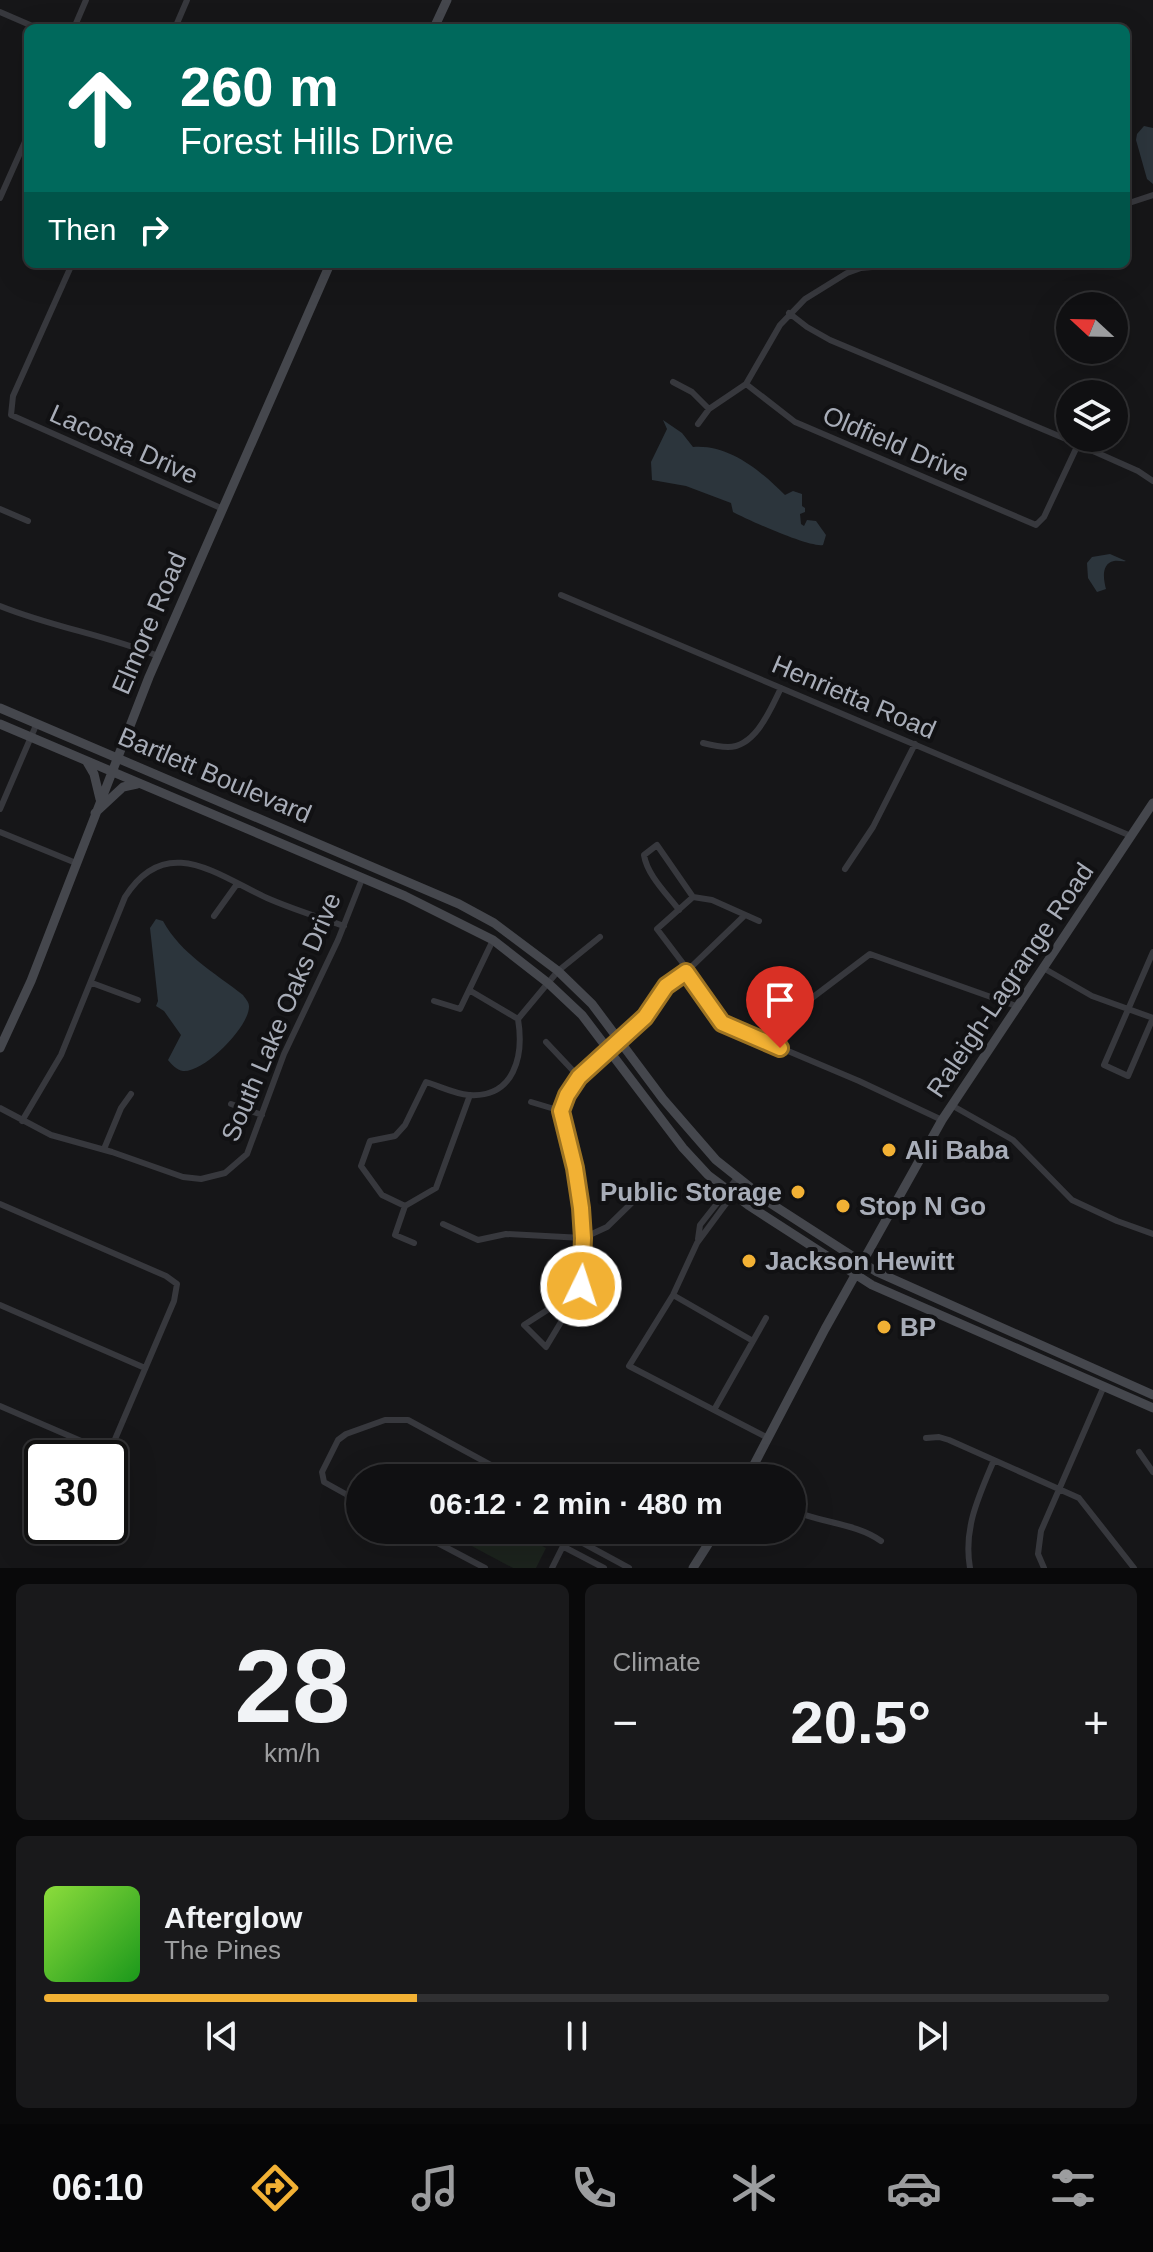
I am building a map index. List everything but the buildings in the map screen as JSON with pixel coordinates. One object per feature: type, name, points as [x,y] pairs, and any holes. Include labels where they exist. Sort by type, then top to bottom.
[{"type":"main road","points":[[436,24],[447,0]]},
{"type":"main road","name":"Elmore Road","points":[[0,1048],[20,1008],[93,815],[158,656],[328,268]]},
{"type":"main road","name":"Bartlett Boulevard","points":[[0,708],[459,904],[494,923],[553,977]]},
{"type":"main road","name":"Bartlett Boulevard","points":[[0,724],[405,896],[493,940],[553,977]]},
{"type":"main road","points":[[85,760],[94,774],[100,799]]},
{"type":"main road","points":[[93,815],[123,787],[140,783]]},
{"type":"main road","name":"Raleigh-Lagrange Road","points":[[754,1464],[942,1120],[1153,803]]},
{"type":"main road","points":[[258,834],[264,820]]},
{"type":"main road","points":[[453,919],[459,904]]},
{"type":"main road","points":[[553,977],[582,1015],[614,1045],[716,1160],[770,1203],[877,1272],[1153,1395]]},
{"type":"main road","points":[[553,977],[592,1004],[614,1045],[683,1148],[708,1175],[762,1215],[872,1285],[1153,1408]]},
{"type":"main road","points":[[762,1215],[770,1203]]},
{"type":"main road","points":[[804,1242],[812,1231]]},
{"type":"main road","points":[[693,1568],[708,1544]]},
{"type":"street","points":[[76,24],[86,0]]},
{"type":"street","points":[[177,24],[187,0]]},
{"type":"street","points":[[0,12],[28,24]]},
{"type":"street","points":[[0,198],[24,144]]},
{"type":"street","points":[[1130,203],[1153,195]]},
{"type":"street","name":"Lacosta Drive","points":[[70,268],[13,396],[10,413],[22,422],[223,509]]},
{"type":"street","points":[[698,424],[709,409],[746,384],[789,313],[811,294],[861,268]]},
{"type":"street","points":[[789,313],[830,340],[1056,431]]},
{"type":"street","points":[[673,382],[692,392],[709,409]]},
{"type":"street","name":"Oldfield Drive","points":[[746,384],[795,422],[1027,523],[1039,524],[1075,452]]},
{"type":"street","points":[[1101,452],[1153,481]]},
{"type":"street","points":[[0,509],[28,521]]},
{"type":"street","name":"Henrietta Road","points":[[561,595],[1131,836]]},
{"type":"street","points":[[0,606],[158,656]]},
{"type":"street","points":[[703,743],[728,747],[743,743],[768,714],[781,688]]},
{"type":"street","points":[[0,809],[37,723]]},
{"type":"street","points":[[845,869],[873,827],[915,744]]},
{"type":"street","points":[[0,832],[76,863]]},
{"type":"street","points":[[679,910],[645,861],[644,855],[657,845],[693,897],[712,900],[759,921]]},
{"type":"street","points":[[22,1121],[61,1055],[125,897],[136,883],[155,868],[170,863],[201,865],[299,911],[344,926]]},
{"type":"street","name":"South Lake Oaks Drive","points":[[104,1149],[190,1179],[213,1177],[232,1168],[247,1154],[290,1040],[344,926],[362,879]]},
{"type":"street","points":[[214,916],[237,884]]},
{"type":"street","points":[[693,897],[657,929],[722,1023],[942,1120]]},
{"type":"street","points":[[563,1311],[552,1307],[524,1325],[546,1347],[561,1322],[563,1311],[581,1286],[583,1238],[575,1168],[561,1111],[567,1095],[579,1077],[645,1017],[666,986],[687,971],[744,916]]},
{"type":"street","points":[[405,1206],[382,1195],[361,1166],[370,1141],[395,1136],[405,1125],[426,1082],[470,1095],[501,1089],[507,1083],[521,1040],[518,1019],[553,977],[600,937]]},
{"type":"street","points":[[434,1001],[460,1009],[493,940]]},
{"type":"street","points":[[1045,969],[1092,996],[1128,1008],[1153,1018],[1128,1076],[1104,1065],[1128,1008],[1152,952]]},
{"type":"street","points":[[780,1048],[804,1004],[870,954],[1019,1007]]},
{"type":"street","points":[[92,983],[138,1000]]},
{"type":"street","points":[[469,990],[518,1019]]},
{"type":"street","points":[[546,1042],[579,1077]]},
{"type":"street","points":[[0,1108],[51,1135],[104,1149],[121,1108],[131,1094]]},
{"type":"street","points":[[414,1243],[395,1235],[405,1206],[436,1188],[470,1095]]},
{"type":"street","points":[[531,1102],[561,1111]]},
{"type":"street","points":[[231,1104],[262,1115]]},
{"type":"street","points":[[953,1106],[1013,1140],[1072,1200],[1153,1234]]},
{"type":"street","points":[[740,1180],[700,1225],[697,1243],[673,1295],[629,1366],[768,1438]]},
{"type":"street","points":[[443,1224],[478,1240],[506,1234],[583,1238],[607,1227],[652,1183]]},
{"type":"street","points":[[0,1204],[172,1279],[177,1284],[174,1301],[115,1440]]},
{"type":"street","points":[[673,1295],[753,1341]]},
{"type":"street","points":[[0,1305],[145,1368]]},
{"type":"street","points":[[714,1410],[766,1318]]},
{"type":"street","points":[[1044,1568],[1038,1554],[1039,1539],[1108,1375]]},
{"type":"street","points":[[0,1406],[73,1440]]},
{"type":"street","points":[[346,1494],[321,1477],[338,1440],[356,1429],[385,1420],[408,1420],[489,1464]]},
{"type":"street","points":[[926,1438],[939,1437],[1059,1488],[1082,1501],[1134,1568]]},
{"type":"street","points":[[1139,1452],[1153,1472]]},
{"type":"street","points":[[970,1568],[968,1544],[971,1515],[994,1460]]},
{"type":"street","points":[[806,1516],[869,1533],[881,1541]]},
{"type":"street","points":[[440,1544],[485,1568]]},
{"type":"street","points":[[552,1568],[565,1544]]},
{"type":"street","points":[[586,1544],[619,1566],[629,1568]]},
{"type":"street","points":[[564,1547],[604,1568]]},
{"type":"shaded area","points":[[1144,126],[1153,128],[1153,184],[1147,179],[1136,140]]},
{"type":"shaded area","points":[[663,420],[682,433],[693,447],[706,447],[732,455],[755,468],[785,495],[793,491],[802,494],[805,512],[800,514],[801,524],[804,526],[807,520],[816,521],[826,535],[823,545],[793,538],[752,521],[733,512],[731,503],[686,486],[652,480],[651,462],[667,429]]},
{"type":"shaded area","points":[[1110,554],[1126,561],[1114,561],[1107,566],[1104,573],[1106,589],[1097,592],[1088,578],[1087,563],[1092,557]]},
{"type":"shaded area","points":[[156,919],[163,921],[189,953],[243,995],[249,1005],[247,1015],[234,1036],[213,1057],[192,1070],[183,1071],[168,1060],[181,1035],[164,1011],[156,1006],[150,928]]},
{"type":"shaded area","points":[[468,1544],[539,1544],[546,1548],[536,1568],[513,1568]]},
{"type":"place","name":"Ali Baba","points":[[889,1150]]},
{"type":"place","name":"Public Storage","points":[[798,1192]]},
{"type":"place","name":"Stop N Go","points":[[843,1206]]},
{"type":"place","name":"Jackson Hewitt","points":[[749,1261]]},
{"type":"place","name":"BP","points":[[884,1327]]},
{"type":"route","points":[[581,1286],[581,1208],[561,1111],[579,1077],[645,1017],[666,986],[686,972],[722,1023],[780,1048]]}]
